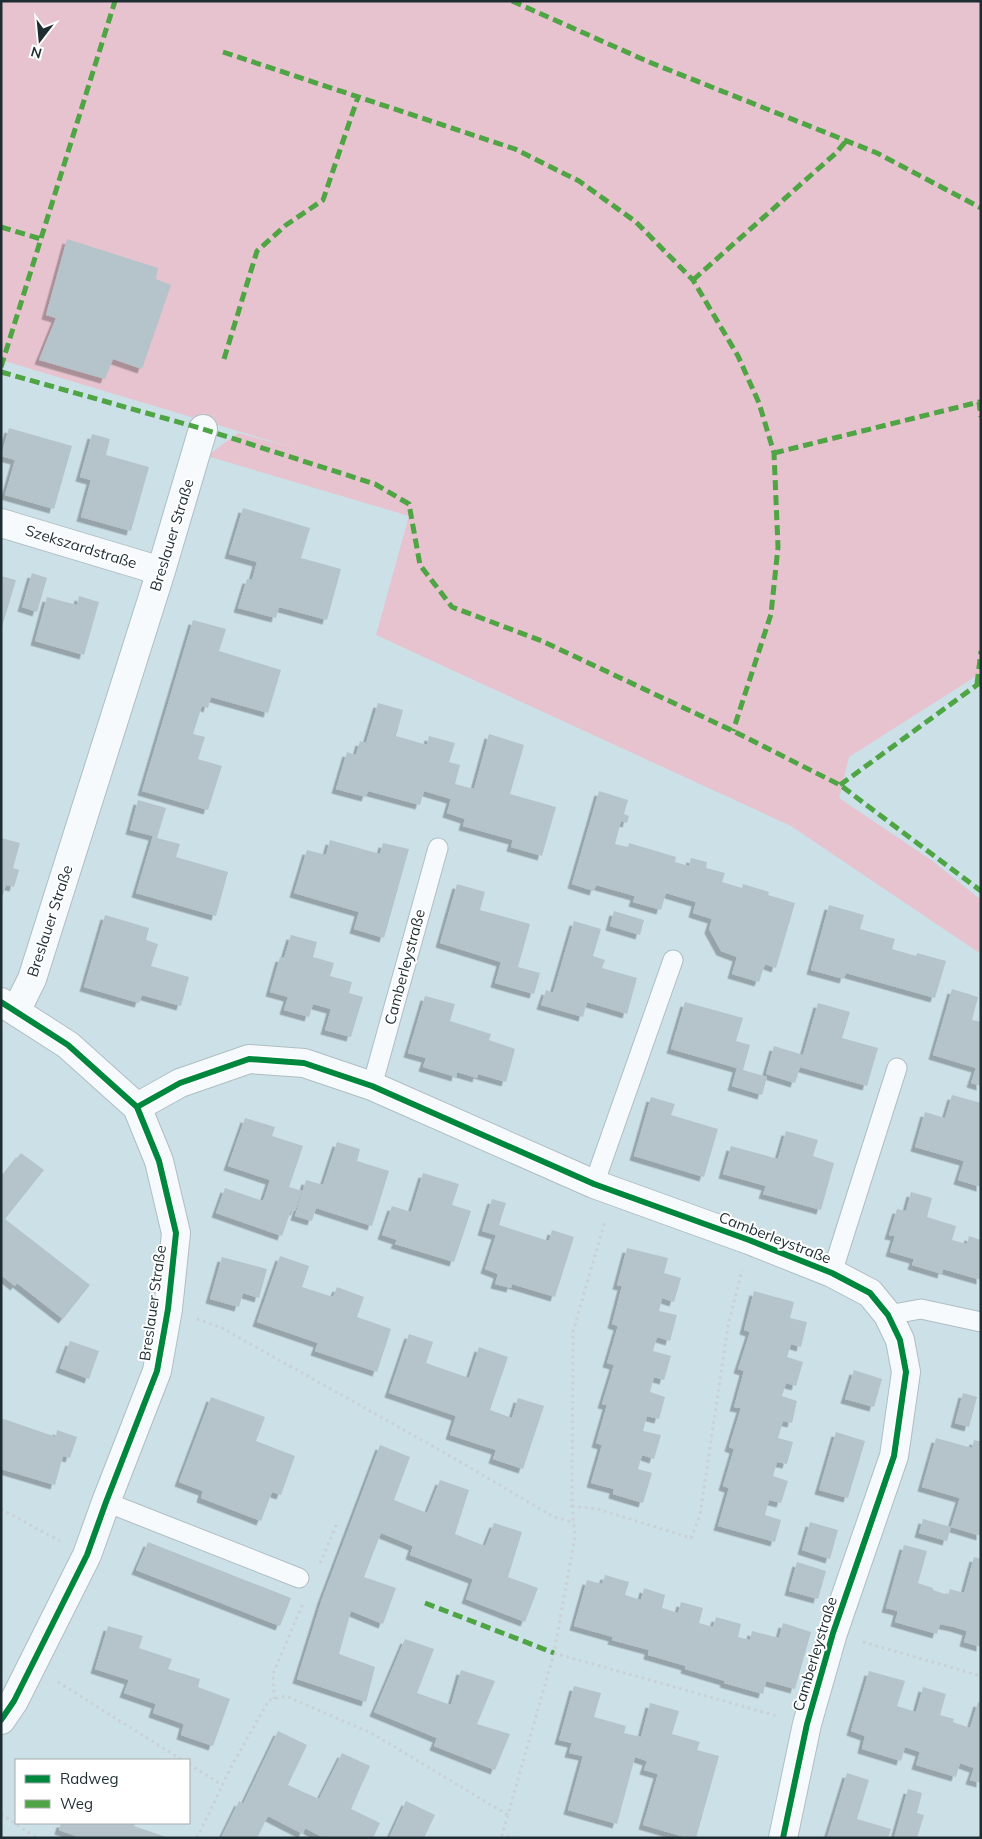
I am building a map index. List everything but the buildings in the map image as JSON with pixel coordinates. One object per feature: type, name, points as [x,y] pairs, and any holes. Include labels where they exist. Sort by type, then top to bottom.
[{"type":"street","name":"Breslauer Straße","points":[[1,1720],[14,1701],[87,1555],[157,1371],[168,1309],[176,1233],[159,1161],[137,1107],[68,1045],[9,1006],[32,979],[161,571],[203,429]]},
{"type":"street","name":"Szekszardstraße","points":[[1,523],[161,571]]},
{"type":"street","name":"Camberleystraße","points":[[137,1107],[180,1083],[249,1059],[304,1063],[372,1086],[604,1188],[832,1272],[870,1293],[888,1315],[900,1340],[906,1372],[894,1456],[833,1633],[807,1724],[783,1838]]},
{"type":"lane","name":"Camberleystraße","points":[[372,1086],[438,848]]},
{"type":"lane","points":[[604,1188],[674,960]]},
{"type":"lane","name":"Camberleystraße","points":[[832,1272],[897,1068]]},
{"type":"lane","points":[[888,1315],[921,1309],[981,1322]]},
{"type":"lane","points":[[106,1502],[299,1578]]},
{"type":"path","points":[[516,1838],[502,1836],[554,1653],[575,1536],[572,1506],[573,1332],[604,1188]]},
{"type":"path","points":[[572,1506],[598,1509],[691,1538],[700,1515],[728,1326],[749,1240]]},
{"type":"path","points":[[168,1309],[222,1328],[444,1452],[552,1516],[574,1522]]},
{"type":"path","points":[[1,1509],[50,1537]]},
{"type":"path","points":[[319,1565],[338,1521]]},
{"type":"path","points":[[274,1699],[273,1674],[305,1599]]},
{"type":"path","points":[[833,1633],[981,1676]]},
{"type":"path","points":[[554,1653],[807,1724]]},
{"type":"path","points":[[32,1666],[180,1759]]},
{"type":"path","points":[[197,1838],[232,1765],[269,1700],[286,1696],[373,1734],[508,1815]]},
{"type":"path","points":[[190,1765],[222,1785]]},
{"type":"path","points":[[1,1814],[15,1823]]},
{"type":"path","points":[[16,1824],[37,1838]]},
{"type":"shaded area","points":[[1,1],[981,1],[981,673],[849,757],[839,798],[934,862],[981,900],[981,954],[791,826],[376,635],[409,516],[207,456],[238,433],[294,448],[1,360]]},
{"type":"marked path","points":[[1,367],[115,1]]},
{"type":"marked path","points":[[512,1],[649,62],[877,153],[981,208]]},
{"type":"marked path","points":[[223,52],[515,149],[579,181],[636,222],[693,280],[738,356],[759,403],[774,453],[778,547],[771,614],[733,731]]},
{"type":"marked path","points":[[224,359],[257,251],[286,225],[323,200],[358,97]]},
{"type":"marked path","points":[[693,280],[836,153],[846,141]]},
{"type":"marked path","points":[[1,227],[41,239]]},
{"type":"marked path","points":[[1,372],[203,429],[375,484],[409,504],[420,565],[452,607],[542,641],[733,731],[840,785],[981,891]]},
{"type":"marked path","points":[[774,453],[979,402],[981,417]]},
{"type":"marked path","points":[[977,684],[981,651]]},
{"type":"marked path","points":[[840,785],[981,682]]},
{"type":"marked path","points":[[425,1603],[554,1653]]},
{"type":"cycle path","points":[[1,1002],[68,1045],[137,1107],[159,1161],[176,1233],[168,1309],[157,1371],[87,1555],[14,1701],[1,1720]]},
{"type":"cycle path","points":[[137,1107],[180,1083],[249,1059],[304,1063],[372,1086],[594,1184],[749,1240],[832,1273],[870,1293],[888,1315],[900,1340],[906,1372],[894,1456],[833,1633],[807,1724],[783,1838]]}]
